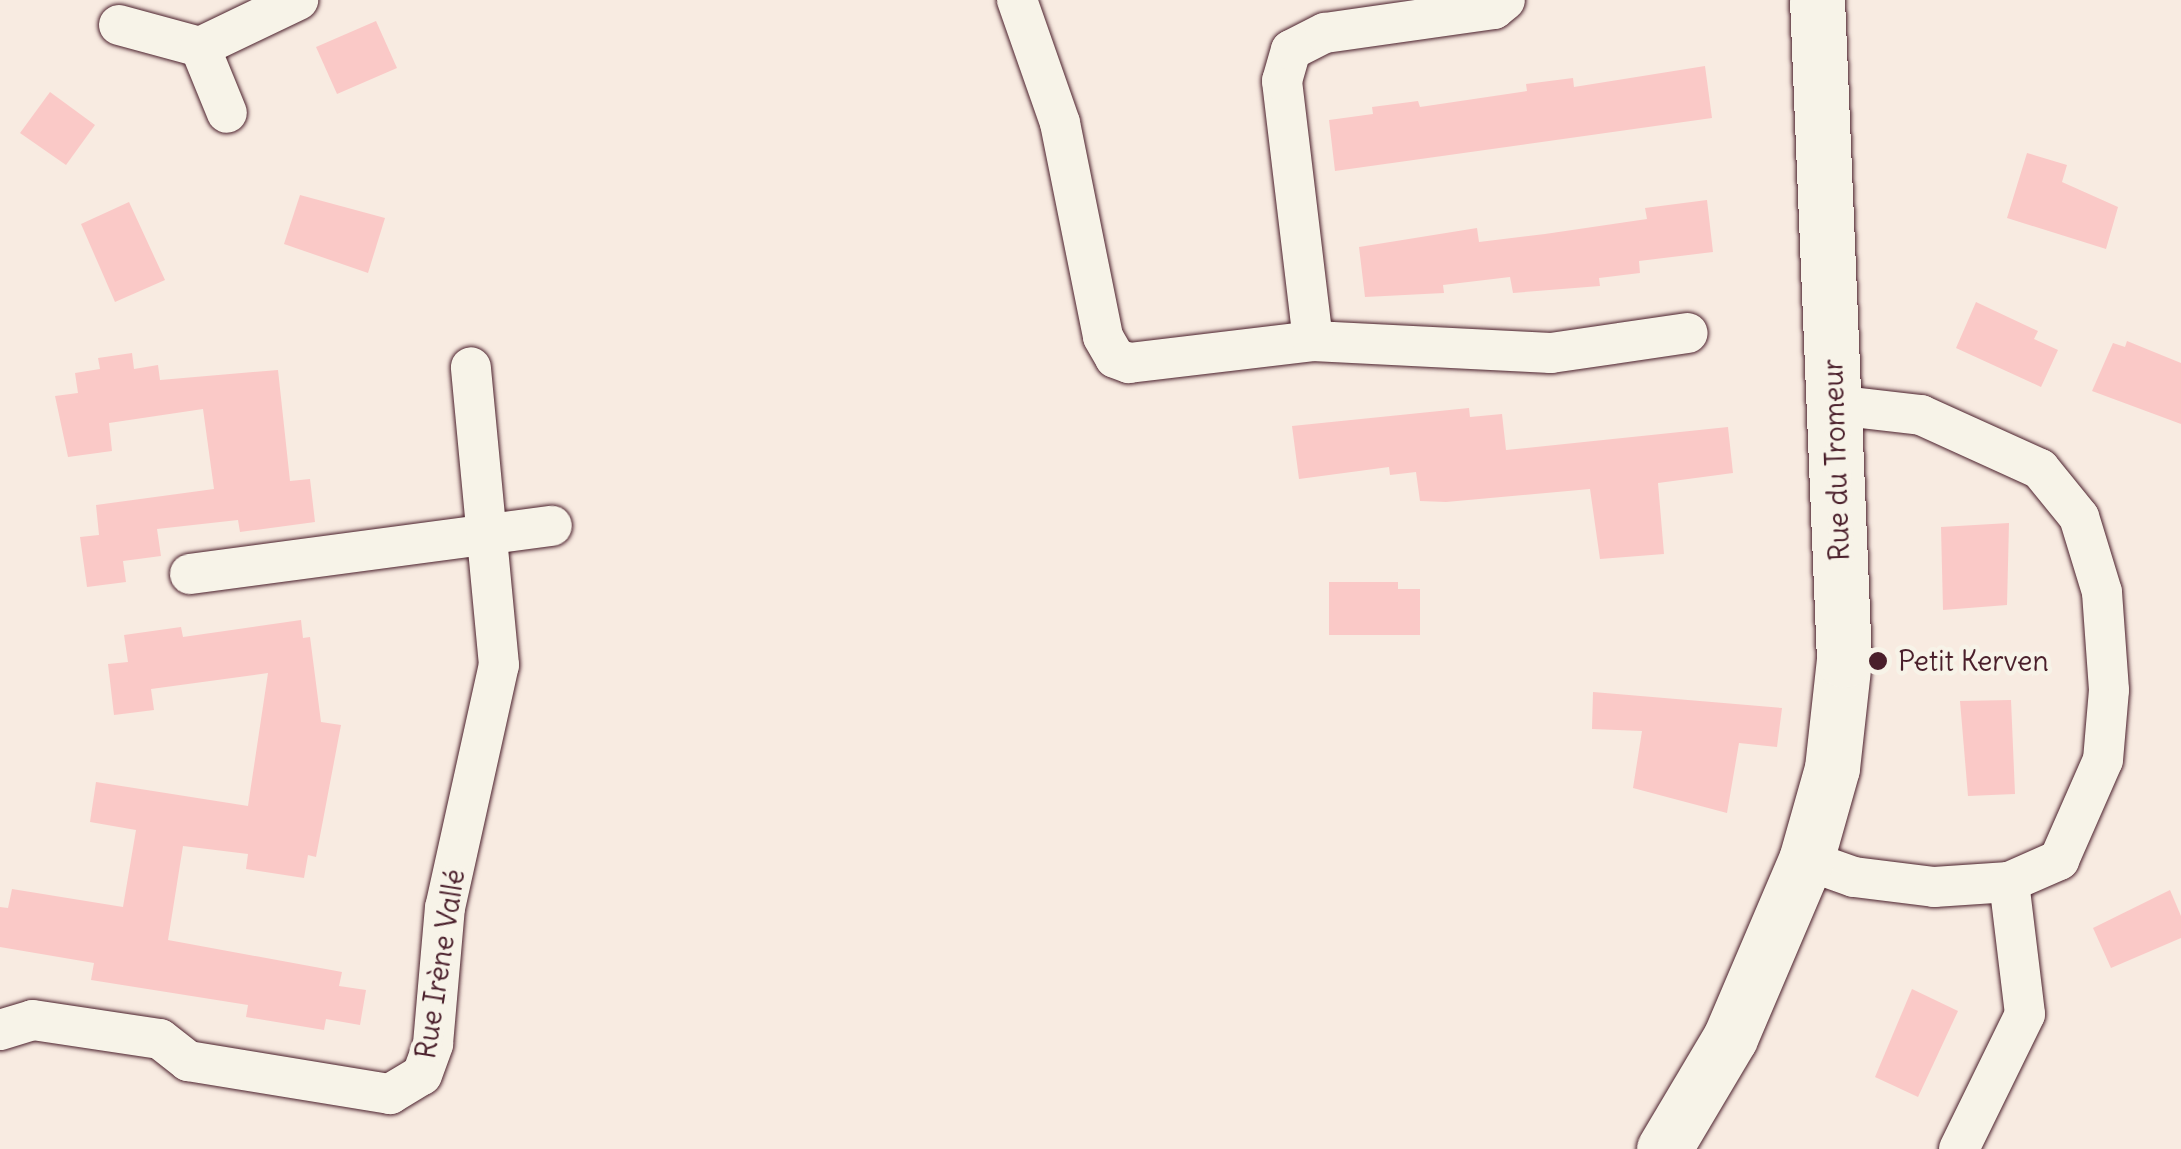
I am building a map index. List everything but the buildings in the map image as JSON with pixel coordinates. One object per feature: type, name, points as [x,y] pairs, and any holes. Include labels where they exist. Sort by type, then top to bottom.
[{"type":"main road","name":"Rue du Tromeur","points":[[1664,1149],[1730,1038],[1806,860],[1832,768],[1844,660],[1817,0]]},
{"type":"main road","name":"Rue du Tromeur","points":[[1629,1149],[1784,911]]},
{"type":"street","points":[[119,25],[200,47],[298,0]]},
{"type":"street","points":[[1017,0],[1060,123],[1103,337],[1115,358],[1129,363],[1313,342],[1551,353],[1688,333]]},
{"type":"street","points":[[1313,342],[1282,81],[1291,50],[1325,33],[1494,8],[1505,0]]},
{"type":"street","points":[[200,47],[227,113]]},
{"type":"street","name":"Rue Irène Vallé","points":[[0,1030],[32,1020],[160,1039],[188,1061],[390,1094],[422,1075],[433,1044],[445,908],[499,665],[471,367]]},
{"type":"street","points":[[1806,860],[1854,878],[1934,887],[2008,882],[2059,860],[2103,760],[2109,690],[2102,592],[2079,517],[2040,469],[1921,416],[1835,405]]},
{"type":"street","points":[[190,574],[552,526]]},
{"type":"street","points":[[1959,1149],[2025,1014],[2008,882]]},
{"type":"place","name":"Petit Kerven","points":[[1878,661]]}]
